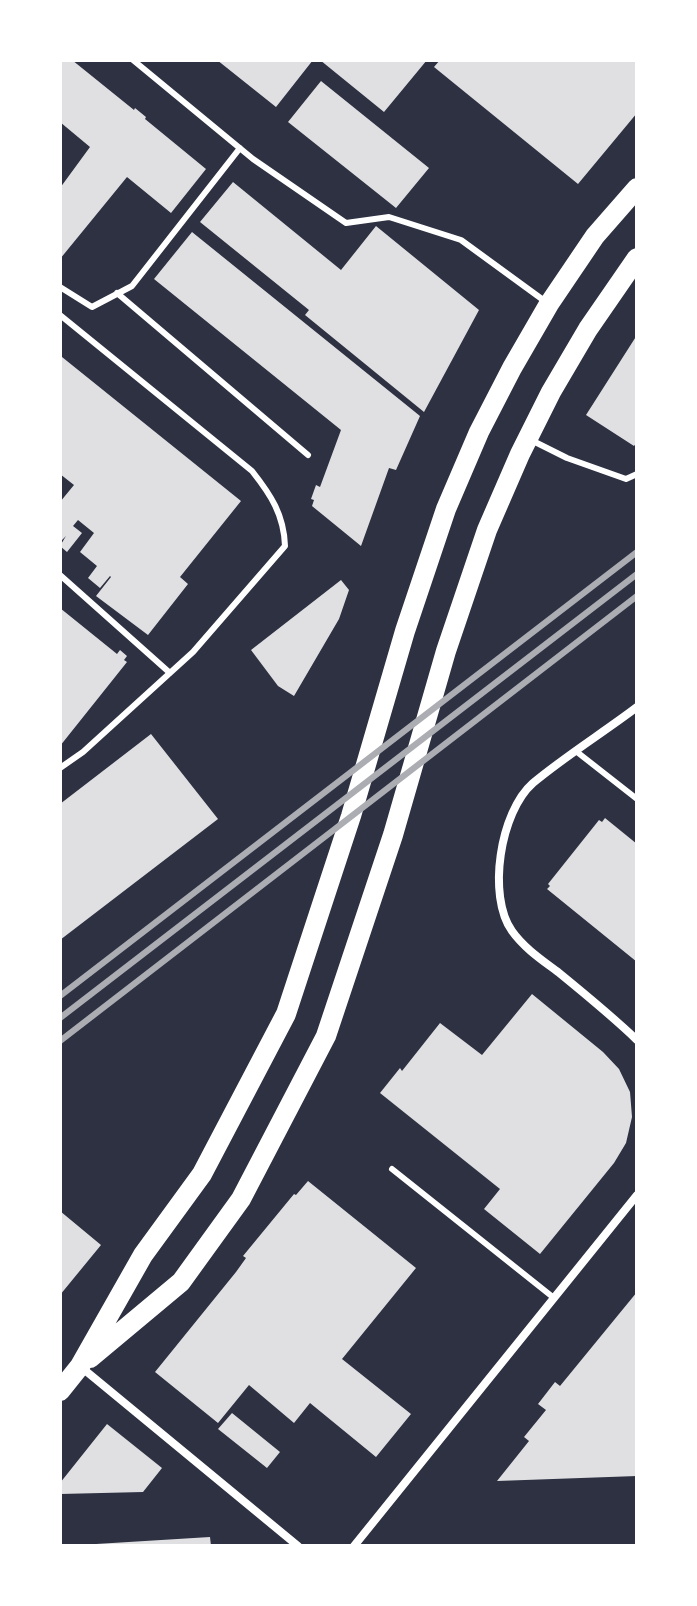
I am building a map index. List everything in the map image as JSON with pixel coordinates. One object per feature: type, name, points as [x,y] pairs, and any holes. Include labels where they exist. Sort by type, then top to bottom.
[{"type":"main road","points":[[60,1391],[80,1366],[143,1255],[202,1174],[286,1014],[446,509],[479,432],[549,304],[595,236],[637,188]]},
{"type":"main road","points":[[80,1366],[181,1282],[241,1199],[326,1036],[393,835],[446,651],[487,530],[528,439],[588,329],[637,258]]},
{"type":"street","points":[[637,707],[531,785],[515,810],[503,843],[498,878],[502,911],[512,932],[637,1040]]},
{"type":"street","points":[[354,1546],[637,1195]]},
{"type":"street","points":[[80,1366],[298,1546]]},
{"type":"lane","points":[[133,60],[240,148],[346,223],[389,217],[461,240],[549,304]]},
{"type":"lane","points":[[60,287],[92,307],[132,286],[240,148]]},
{"type":"lane","points":[[117,293],[308,455]]},
{"type":"lane","points":[[60,315],[252,471],[265,487],[284,523],[285,546],[193,652],[83,752],[60,768]]},
{"type":"lane","points":[[528,439],[567,458],[626,479],[637,474]]},
{"type":"lane","points":[[60,575],[170,673]]},
{"type":"lane","points":[[577,752],[637,799]]},
{"type":"lane","points":[[392,1169],[554,1298]]},
{"type":"building","points":[[60,60],[72,60],[135,108],[206,169],[171,213],[127,177],[60,259],[60,188],[90,147],[60,122]]},
{"type":"building","points":[[217,60],[313,60],[276,107]]},
{"type":"building","points":[[320,60],[427,60],[384,112]]},
{"type":"building","points":[[440,60],[637,60],[637,113],[578,184],[434,67]]},
{"type":"building","points":[[321,81],[429,168],[396,208],[288,122]]},
{"type":"building","points":[[233,182],[341,270],[376,226],[479,310],[424,412],[305,315],[309,310],[200,222]]},
{"type":"building","points":[[192,232],[420,416],[396,470],[389,468],[361,546],[312,506],[316,485],[320,487],[341,430],[154,279]]},
{"type":"building","points":[[637,335],[637,442],[634,446],[586,415]]},
{"type":"building","points":[[62,357],[241,501],[180,577],[188,584],[148,635],[96,596],[111,577],[100,588],[88,578],[97,566],[80,552],[94,533],[78,520],[73,526],[82,533],[67,552],[60,546],[66,536],[60,542],[60,502],[74,485],[60,474]]},
{"type":"building","points":[[341,580],[349,590],[339,619],[294,696],[278,686],[251,650]]},
{"type":"building","points":[[60,608],[117,654],[120,650],[127,656],[124,660],[127,662],[60,746]]},
{"type":"building","points":[[151,734],[218,819],[60,940],[60,804]]},
{"type":"building","points":[[605,818],[637,844],[637,962],[547,889],[599,820],[602,822]]},
{"type":"building","points":[[532,994],[603,1052],[619,1069],[630,1092],[632,1117],[626,1143],[614,1163],[540,1254],[484,1209],[500,1189],[380,1093],[440,1023],[482,1055]]},
{"type":"building","points":[[308,1181],[416,1268],[342,1359],[411,1414],[376,1457],[310,1403],[294,1423],[249,1385],[218,1423],[155,1372],[236,1272],[246,1258],[243,1256]]},
{"type":"building","points":[[60,1211],[101,1245],[60,1295]]},
{"type":"building","points":[[637,1292],[637,1476],[497,1481],[529,1441],[524,1437],[546,1410],[538,1404],[555,1382],[560,1386]]},
{"type":"building","points":[[232,1413],[280,1452],[267,1468],[218,1429]]},
{"type":"building","points":[[107,1424],[162,1468],[143,1492],[60,1494],[60,1483]]},
{"type":"building","points":[[210,1537],[211,1546],[96,1546],[96,1544]]},
{"type":"railway","points":[[60,996],[637,552]]},
{"type":"railway","points":[[60,1018],[637,574]]},
{"type":"railway","points":[[60,1041],[637,596]]}]
